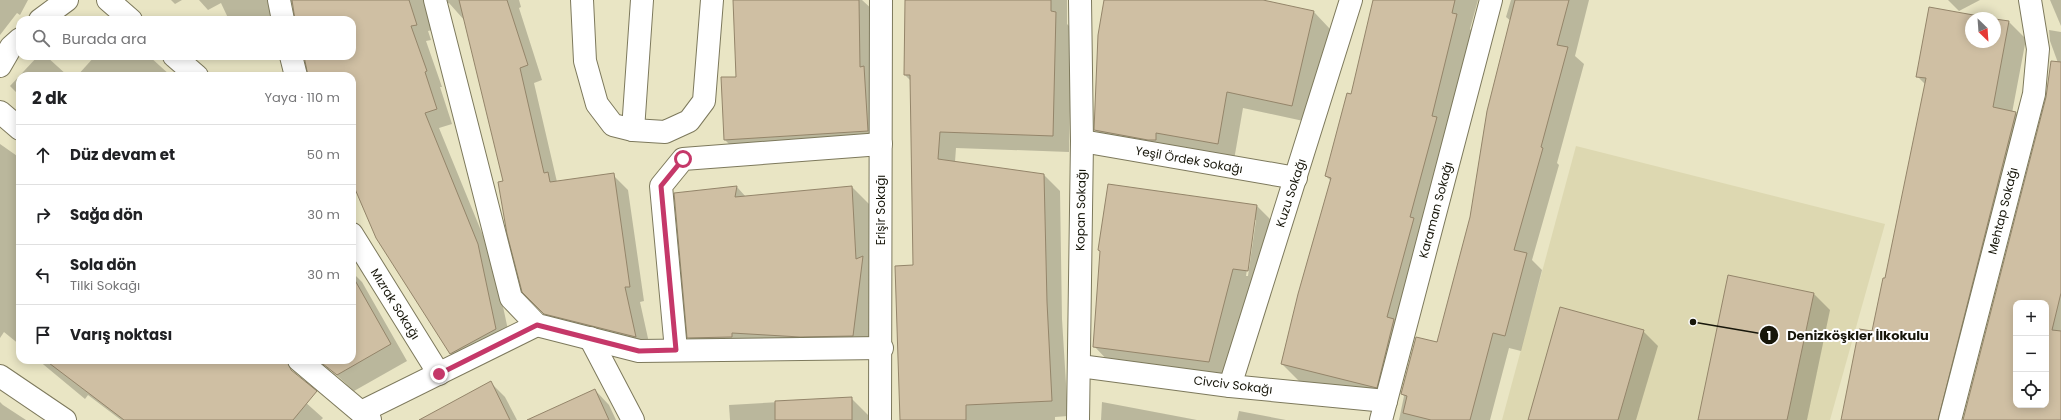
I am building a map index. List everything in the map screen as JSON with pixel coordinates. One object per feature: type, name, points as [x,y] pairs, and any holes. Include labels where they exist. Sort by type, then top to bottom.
[{"type":"street","points":[[45,16],[67,0]]},
{"type":"street","points":[[108,0],[126,16]]},
{"type":"street","points":[[279,0],[283,16]]},
{"type":"street","points":[[435,0],[511,298],[537,325],[639,351],[882,348]]},
{"type":"street","points":[[582,0],[584,61],[597,104],[613,125],[633,130],[665,132],[690,121],[704,101],[712,0]]},
{"type":"street","points":[[633,130],[642,0]]},
{"type":"street","name":"Erişir Sokağı","points":[[880,420],[882,348],[881,0]]},
{"type":"street","name":"Kopan Sokağı","points":[[1078,420],[1080,366],[1082,141],[1080,0]]},
{"type":"street","name":"Kuzu Sokağı","points":[[1230,386],[1351,0]]},
{"type":"street","name":"Karaman Sokağı","points":[[1383,410],[1490,0]]},
{"type":"street","name":"Mehtap Sokağı","points":[[1950,420],[2034,94],[2038,49],[2030,0]]},
{"type":"street","points":[[0,66],[11,47],[16,43]]},
{"type":"street","points":[[179,60],[192,72]]},
{"type":"street","points":[[292,60],[295,72]]},
{"type":"street","points":[[0,112],[16,126]]},
{"type":"street","name":"Yeşil Ördek Sokağı","points":[[1082,141],[1296,178]]},
{"type":"street","points":[[676,350],[661,186],[683,159],[881,144]]},
{"type":"street","name":"Mızrak Sokağı","points":[[356,240],[439,374]]},
{"type":"street","points":[[304,364],[366,416],[439,374],[537,325]]},
{"type":"street","points":[[590,338],[633,420]]},
{"type":"street","name":"Civciv Sokağı","points":[[1080,366],[1230,386],[1383,410]]},
{"type":"street","points":[[0,376],[65,420]]},
{"type":"shaded area","points":[[1576,146],[1885,224],[1830,420],[1502,420]]},
{"type":"building","points":[[292,0],[409,0],[417,25],[411,26],[427,71],[425,72],[437,109],[425,113],[478,244],[496,329],[450,354],[376,238],[356,191],[356,72],[307,72],[305,60],[356,60],[356,16],[294,16]]},
{"type":"building","points":[[459,0],[507,0],[528,65],[520,68],[544,173],[548,172],[550,182],[614,173],[630,287],[625,287],[636,337],[544,314],[522,292],[507,234],[498,182],[503,181]]},
{"type":"building","points":[[733,0],[859,0],[860,67],[864,66],[868,131],[724,140],[721,77],[736,77]]},
{"type":"building","points":[[905,0],[1051,0],[1051,11],[1056,12],[1053,136],[940,132],[938,159],[1044,174],[1047,302],[1052,401],[966,405],[966,420],[900,420],[895,266],[913,265],[910,75],[904,75]]},
{"type":"building","points":[[1104,0],[1263,0],[1314,11],[1292,106],[1227,92],[1218,144],[1156,133],[1156,140],[1148,140],[1094,130],[1098,35]]},
{"type":"building","points":[[1373,0],[1455,0],[1452,13],[1457,14],[1432,116],[1437,117],[1410,217],[1414,218],[1387,317],[1394,319],[1377,388],[1281,364],[1298,294],[1331,178],[1325,176],[1347,93],[1351,94]]},
{"type":"building","points":[[1515,0],[1569,0],[1557,45],[1568,47],[1541,147],[1543,148],[1514,250],[1527,253],[1505,336],[1493,333],[1470,420],[1431,420],[1403,413],[1407,396],[1401,394],[1416,337],[1437,342],[1470,217],[1487,111]]},
{"type":"building","points":[[1929,7],[1965,13],[1965,48],[2001,48],[2001,20],[2009,21],[1993,107],[2016,112],[1938,420],[1841,420],[1859,329],[1872,331],[1883,278],[1885,278],[1926,78],[1916,77]]},
{"type":"building","points":[[2051,61],[2061,62],[2061,293],[2052,330],[2061,331],[2061,420],[1963,420],[2046,97]]},
{"type":"building","points":[[1108,184],[1257,205],[1248,271],[1233,269],[1209,362],[1093,347],[1100,251],[1098,250]]},
{"type":"building","points":[[737,186],[735,197],[852,186],[856,259],[863,256],[853,336],[800,337],[732,333],[732,337],[687,338],[674,193]]},
{"type":"building","points":[[1728,275],[1814,293],[1787,420],[1698,420]]},
{"type":"building","points":[[356,282],[391,344],[337,375],[323,364],[356,364]]},
{"type":"building","points":[[1560,307],[1644,330],[1618,420],[1528,420]]},
{"type":"building","points":[[50,364],[289,364],[291,370],[317,391],[293,420],[124,420]]},
{"type":"building","points":[[491,381],[510,420],[419,420]]},
{"type":"building","points":[[595,389],[609,420],[527,420]]},
{"type":"building","points":[[852,397],[852,420],[775,420],[775,401]]},
{"type":"place","name":"Denizköşkler İlkokulu","points":[[1693,322]]},
{"type":"route","points":[[439,374],[537,325],[639,351],[676,350],[661,186],[683,159]]}]
